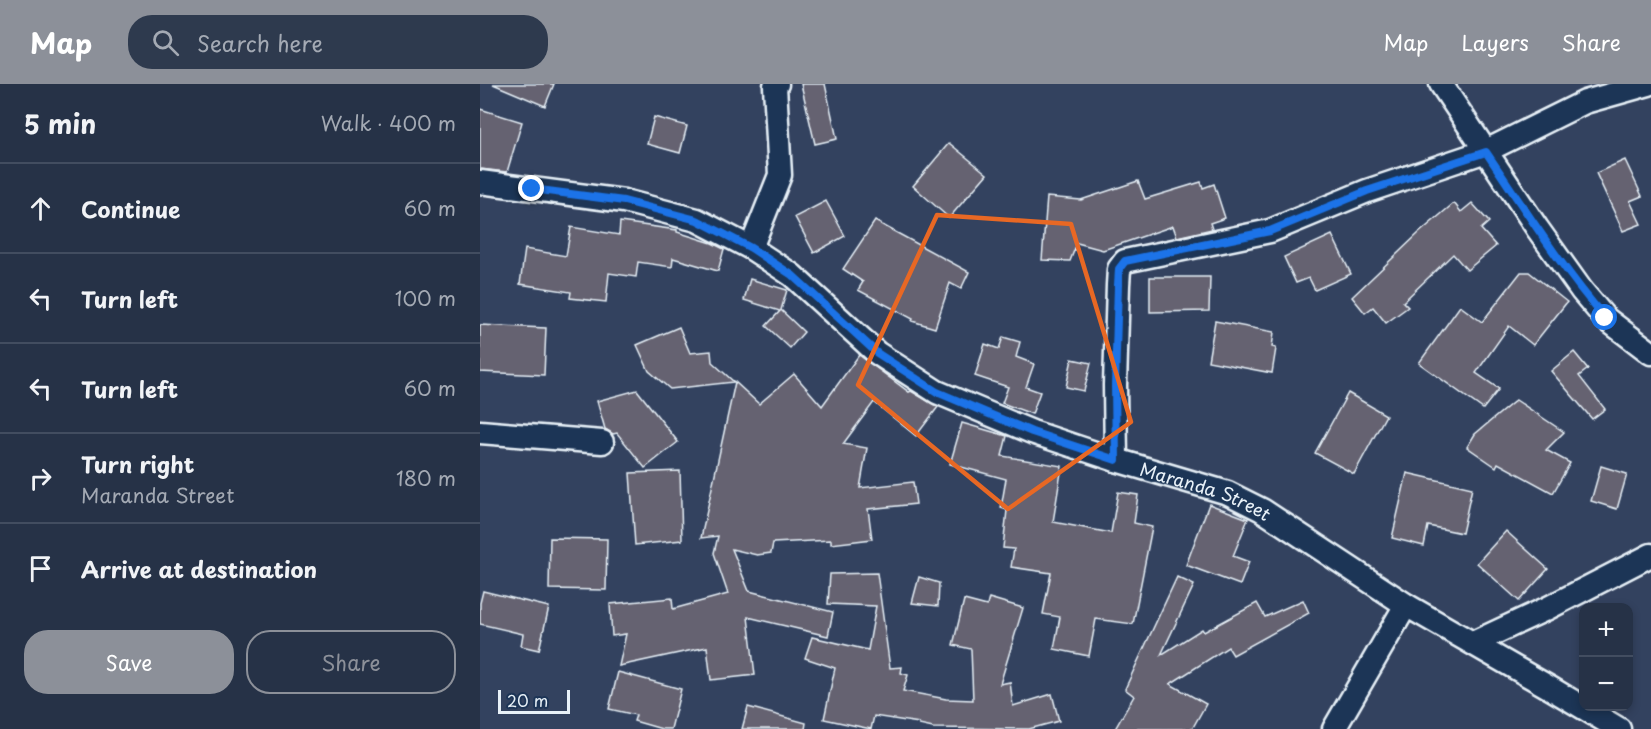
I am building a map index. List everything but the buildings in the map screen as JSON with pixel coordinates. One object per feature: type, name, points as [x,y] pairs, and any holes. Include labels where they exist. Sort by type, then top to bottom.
[{"type":"street","points":[[751,248],[780,175],[777,84]]},
{"type":"street","points":[[1442,84],[1537,228],[1582,291],[1605,318],[1651,353]]},
{"type":"street","points":[[1116,460],[1115,385],[1118,285],[1119,269],[1125,261],[1270,231],[1367,191],[1486,152],[1585,102],[1649,84]]},
{"type":"street","name":"Maranda Street","points":[[480,182],[624,201],[697,220],[751,248],[792,275],[877,353],[937,392],[1032,432],[1228,493],[1262,510],[1406,605],[1619,729]]},
{"type":"street","points":[[480,432],[602,442]]},
{"type":"street","points":[[1473,643],[1548,608],[1651,555]]},
{"type":"street","points":[[1334,729],[1406,605]]},
{"type":"highlighted area","points":[[937,215],[1071,224],[1131,422],[1008,509],[858,385]]},
{"type":"route","points":[[532,189],[624,201],[697,220],[751,248],[792,275],[877,353],[937,392],[1032,432],[1116,460],[1115,385],[1118,285],[1119,269],[1125,261],[1270,231],[1367,191],[1486,152],[1563,265],[1605,318]]}]
